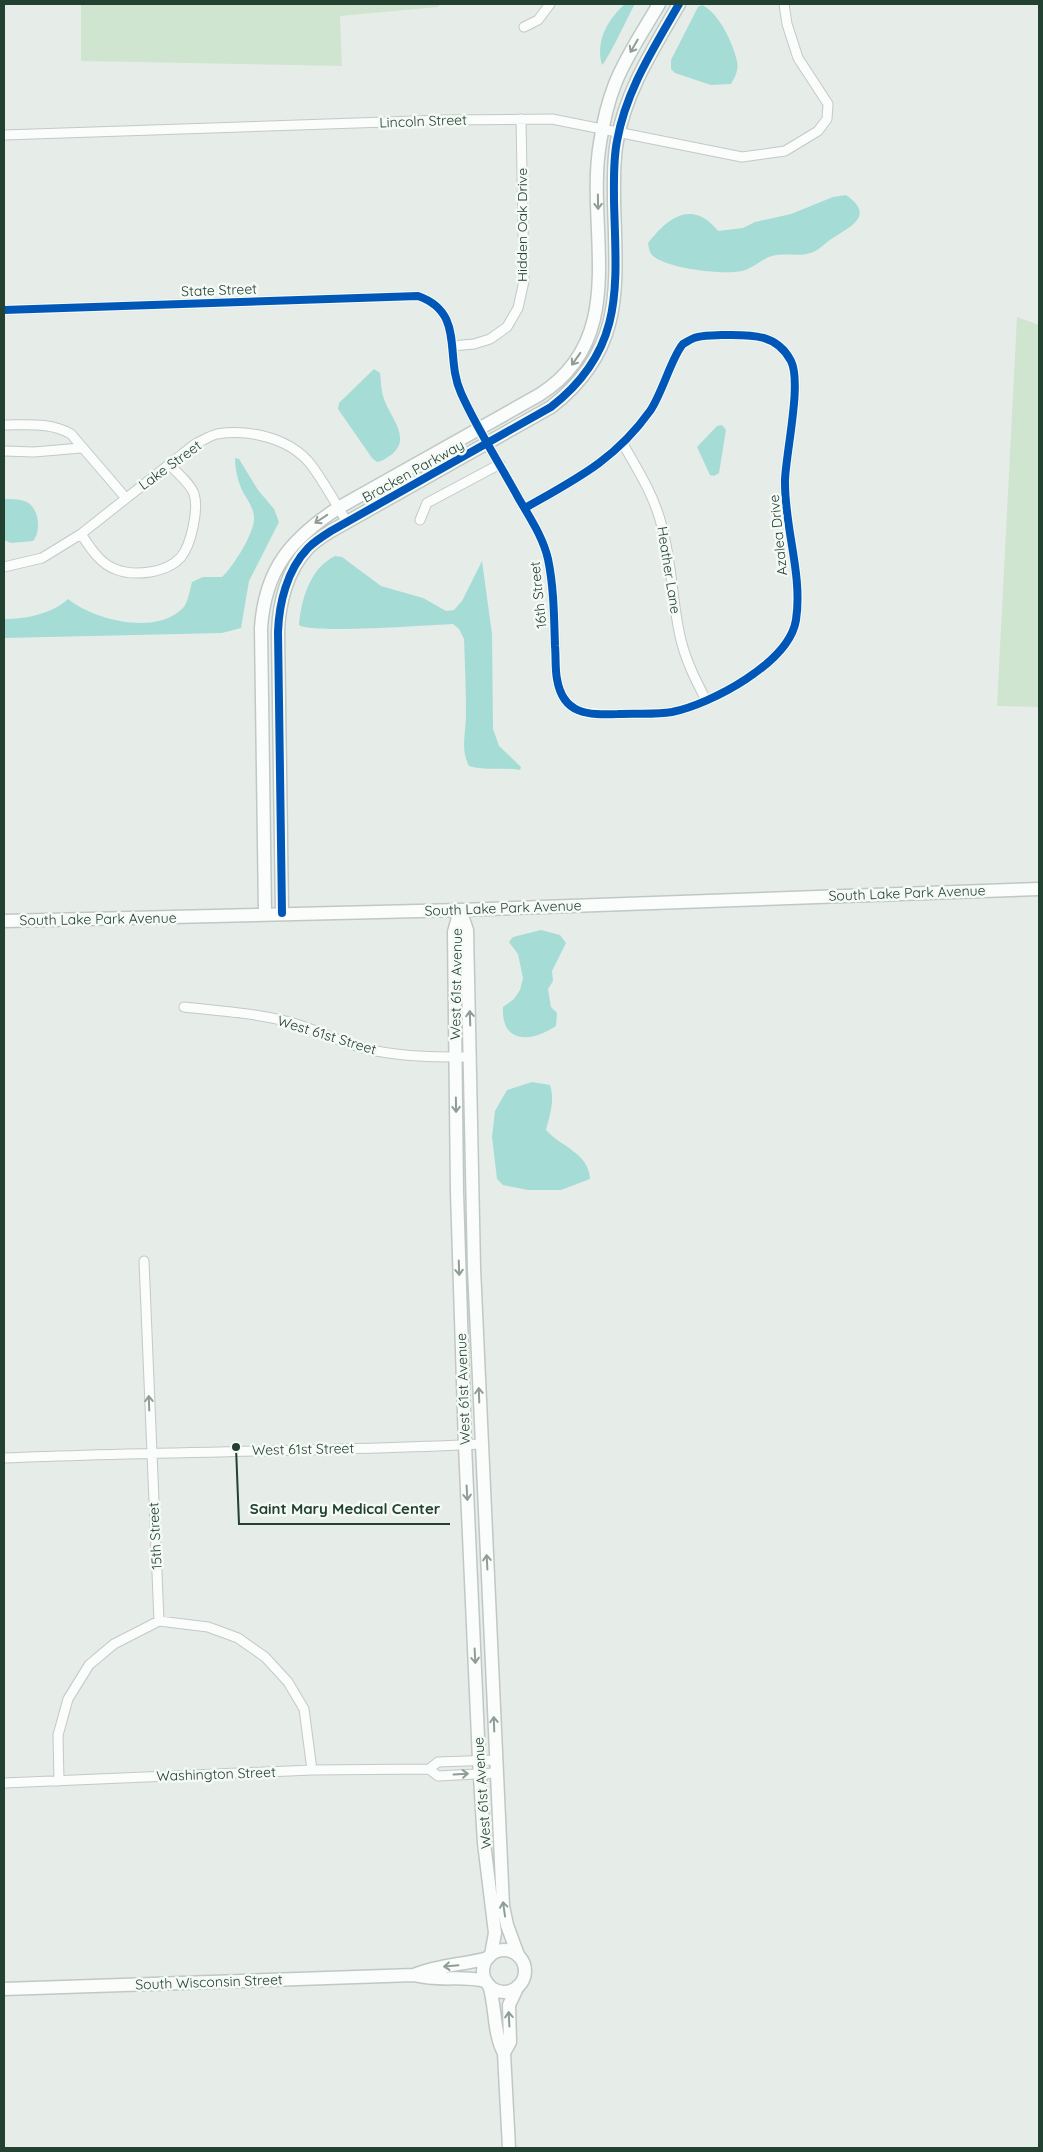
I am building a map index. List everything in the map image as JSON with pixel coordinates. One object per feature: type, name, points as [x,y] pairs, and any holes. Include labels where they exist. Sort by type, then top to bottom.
[{"type":"main road","name":"Bracken Parkway","points":[[265,913],[261,628],[264,600],[276,567],[290,546],[309,527],[338,508],[547,390],[575,361],[594,321],[599,294],[598,168],[603,129],[614,84],[659,4]]},
{"type":"main road","name":"Bracken Parkway","points":[[282,913],[279,605],[291,575],[308,548],[330,531],[541,414],[561,400],[585,374],[602,345],[610,324],[616,291],[614,169],[618,132],[634,84],[679,4]]},
{"type":"main road","name":"South Lake Park Avenue","points":[[4,921],[265,913],[460,910],[1039,889]]},
{"type":"main road","name":"West 61st Avenue","points":[[460,910],[454,932],[455,1057],[465,1445],[479,1760],[486,1861],[496,1933],[489,1956]]},
{"type":"main road","name":"West 61st Avenue","points":[[460,910],[468,930],[474,1268],[495,1766],[503,1906],[507,1925],[518,1955]]},
{"type":"main road","points":[[504,2053],[510,2042],[509,2005],[525,1974],[525,1967],[518,1955],[506,1950],[489,1956],[483,1970],[495,2011],[498,2043],[504,2053],[509,2148]]},
{"type":"main road","name":"South Wisconsin Street","points":[[414,1975],[431,1968],[460,1965],[489,1956]]},
{"type":"main road","name":"South Wisconsin Street","points":[[4,1989],[414,1975],[431,1980],[470,1977],[488,1983]]},
{"type":"main road","points":[[488,1983],[499,1991],[506,1992],[518,1986]]},
{"type":"street","points":[[524,27],[538,20],[550,4]]},
{"type":"street","name":"Lincoln Street","points":[[4,135],[552,119],[742,157],[785,150],[818,131],[827,119],[828,104],[798,58],[787,24],[784,4]]},
{"type":"street","name":"Hidden Oak Drive","points":[[452,346],[474,344],[490,339],[507,327],[518,308],[524,281],[521,119]]},
{"type":"street","name":"State Street","points":[[4,310],[418,296],[434,302]]},
{"type":"street","name":"16th Street","points":[[434,302],[443,311],[449,324],[453,366],[458,386],[538,531],[547,556],[553,592],[557,680],[565,702],[579,712],[598,715],[672,712],[706,700]]},
{"type":"street","name":"Azalea Drive","points":[[623,444],[652,409],[683,344],[698,336],[764,335],[780,346],[792,363],[794,391],[785,468],[785,501],[797,599],[796,623],[787,644],[773,660],[747,679],[706,700]]},
{"type":"street","points":[[4,425],[50,425],[61,428],[71,434],[81,448],[96,461],[125,497]]},
{"type":"street","name":"Lake Street","points":[[4,567],[42,558],[81,534],[125,497],[170,465],[195,444],[215,434],[268,436],[290,447],[311,464],[347,522]]},
{"type":"street","points":[[524,508],[592,470],[623,444]]},
{"type":"street","name":"Heather Lane","points":[[623,444],[649,489],[662,525],[669,558],[680,638],[688,664],[706,700]]},
{"type":"street","points":[[4,451],[34,452],[81,448]]},
{"type":"street","points":[[420,520],[427,503],[500,464]]},
{"type":"street","points":[[81,534],[100,560],[115,569],[140,574],[162,568],[181,558],[191,537],[196,511],[194,493],[170,465]]},
{"type":"street","points":[[263,768],[280,768]]},
{"type":"street","name":"West 61st Street","points":[[184,1008],[255,1014],[295,1024],[338,1041],[376,1051],[438,1058],[471,1057]]},
{"type":"street","name":"15th Street","points":[[144,1261],[159,1621]]},
{"type":"street","name":"West 61st Street","points":[[4,1458],[151,1451],[318,1450],[481,1444]]},
{"type":"street","points":[[59,1781],[58,1736],[68,1699],[89,1665],[114,1644],[159,1621],[216,1630],[238,1638],[264,1657],[288,1682],[304,1709],[312,1770]]},
{"type":"street","name":"Washington Street","points":[[4,1783],[312,1770],[429,1769],[438,1762],[479,1760],[495,1766]]},
{"type":"street","name":"Washington Street","points":[[429,1769],[438,1776],[480,1774],[495,1766]]},
{"type":"green space","points":[[81,4],[439,4],[438,7],[340,16],[342,66],[81,61]]},
{"type":"green space","points":[[1017,317],[1039,325],[1039,707],[997,706]]},
{"type":"water","points":[[625,4],[635,4],[602,65],[600,47],[604,31],[613,16]]},
{"type":"water","points":[[702,5],[719,21],[732,46],[737,67],[731,84],[711,85],[675,73],[671,69],[671,60],[698,7]]},
{"type":"water","points":[[846,195],[855,203],[859,210],[859,216],[856,221],[811,253],[769,257],[742,271],[722,272],[683,268],[661,261],[653,256],[649,250],[648,243],[656,233],[664,225],[681,215],[699,216],[718,231],[743,228],[755,222],[791,214],[833,197]]},
{"type":"water","points":[[374,369],[380,373],[383,396],[400,434],[400,442],[397,448],[391,455],[377,462],[372,458],[338,409],[339,403]]},
{"type":"water","points":[[722,425],[726,430],[719,473],[714,476],[710,475],[697,447],[717,426]]},
{"type":"water","points":[[235,458],[239,459],[258,490],[274,509],[279,522],[249,581],[241,628],[222,633],[4,638],[4,619],[38,615],[62,604],[68,599],[79,607],[93,613],[125,622],[142,623],[157,621],[171,617],[183,608],[188,599],[192,582],[203,577],[222,577],[248,539],[254,523],[251,505],[236,473]]},
{"type":"water","points":[[4,499],[24,501],[33,508],[38,519],[38,531],[33,541],[11,543],[4,540]]},
{"type":"water","points":[[335,556],[342,557],[381,586],[423,598],[446,611],[454,610],[462,601],[482,561],[492,634],[493,729],[499,746],[521,767],[520,770],[469,766],[466,760],[464,747],[466,715],[464,639],[459,629],[453,624],[346,629],[308,628],[299,625],[302,605],[308,586],[319,568]]},
{"type":"water","points":[[541,930],[560,935],[566,943],[552,971],[553,981],[548,989],[551,1007],[557,1013],[556,1026],[537,1035],[520,1037],[513,1034],[507,1028],[504,1019],[503,1007],[514,999],[520,990],[523,978],[518,954],[509,942],[513,937]]},
{"type":"water","points":[[532,1082],[550,1085],[552,1102],[546,1130],[580,1157],[585,1163],[590,1179],[561,1190],[528,1190],[503,1185],[497,1179],[492,1137],[495,1111],[507,1090]]},
{"type":"cycle path","points":[[282,913],[278,632],[282,598],[290,577],[301,557],[319,539],[551,407],[575,385],[593,362],[604,338],[611,314],[615,288],[614,164],[621,122],[642,70],[679,4]]},
{"type":"cycle path","points":[[4,310],[418,296],[433,304],[443,313],[448,324],[456,379],[461,393],[481,433],[536,528],[546,551],[551,581],[556,671],[560,691],[571,706],[587,713],[597,714],[652,714],[688,708],[727,691],[746,679],[764,666],[779,651],[790,636],[796,620],[797,603],[797,585],[785,498],[786,468],[795,385],[791,361],[778,345],[760,337],[721,335],[693,338],[683,344],[650,411],[623,443],[594,467],[525,508]]},
{"type":"place","name":"Saint Mary Medical Center","points":[[236,1447]]}]
